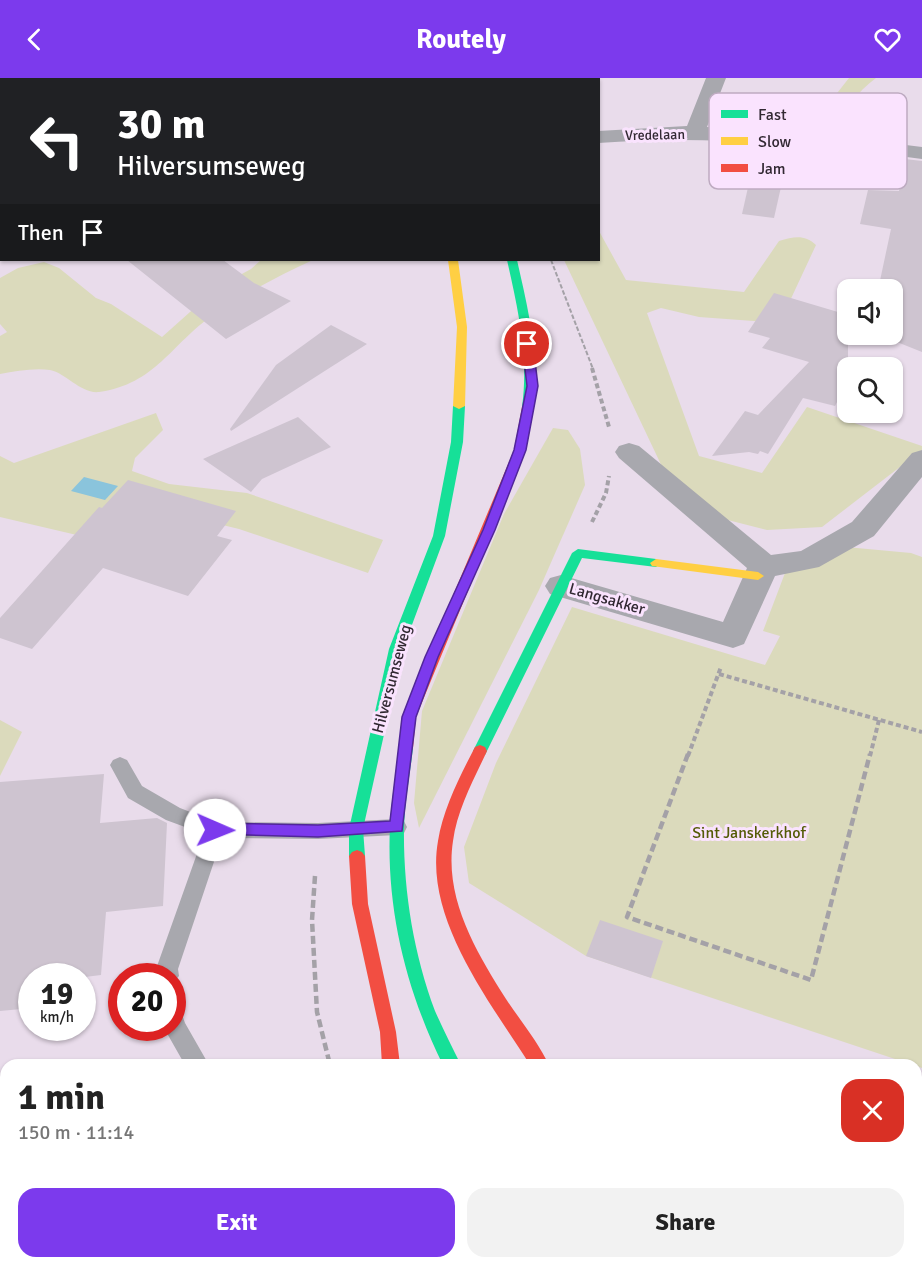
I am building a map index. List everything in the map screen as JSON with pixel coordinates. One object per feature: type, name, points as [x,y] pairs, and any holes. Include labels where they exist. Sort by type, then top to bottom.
[{"type":"main road","name":"Hilversumseweg","points":[[390,1059],[388,1032],[360,904],[356,829],[396,649],[439,536],[457,442],[462,327],[453,261]]},
{"type":"main road","name":"Hilversumseweg","points":[[449,1059],[415,976],[404,927],[397,827],[409,717],[432,657],[489,530],[520,450],[532,386],[525,322],[512,261]]},
{"type":"main road","points":[[578,553],[762,571]]},
{"type":"main road","name":"Langsakker","points":[[561,586],[578,553]]},
{"type":"main road","points":[[536,1059],[460,936],[445,888],[445,843],[466,779],[561,586]]},
{"type":"street","name":"Vredelaan","points":[[710,93],[716,78]]},
{"type":"street","name":"Vredelaan","points":[[694,134],[709,96]]},
{"type":"street","name":"Vredelaan","points":[[604,135],[709,135]]},
{"type":"street","name":"Vredelaan","points":[[907,151],[922,153]]},
{"type":"street","points":[[619,462],[762,571],[808,561],[863,529],[922,459]]},
{"type":"street","name":"Langsakker","points":[[561,586],[733,636],[762,571]]},
{"type":"lane","points":[[120,765],[135,792],[173,814],[215,830],[397,827]]},
{"type":"lane","points":[[169,963],[215,830]]},
{"type":"lane","points":[[183,1041],[194,1059]]},
{"type":"path","points":[[551,261],[593,369],[609,428]]},
{"type":"path","points":[[578,553],[619,462]]},
{"type":"path","points":[[723,664],[627,917],[811,980],[879,720]]},
{"type":"path","points":[[719,674],[922,732]]},
{"type":"path","points":[[317,1012],[329,1059]]},
{"type":"green space","points":[[849,78],[876,78],[860,93],[837,93]]},
{"type":"green space","points":[[600,233],[626,280],[744,292],[779,241],[799,237],[816,245],[788,305],[769,322],[699,317],[661,308],[647,313],[699,456],[762,473],[807,407],[837,417],[837,423],[854,423],[922,446],[922,450],[822,527],[767,530],[716,517],[665,473],[564,261],[600,261]]},
{"type":"green space","points":[[260,261],[311,261],[287,272],[213,315],[149,372],[119,388],[92,392],[50,370],[0,374],[0,336],[7,332],[0,324],[0,278],[18,268],[44,262],[59,268],[96,298],[111,304],[162,337],[218,287],[251,269]]},
{"type":"green space","points":[[156,413],[163,430],[135,458],[132,471],[169,484],[247,493],[383,540],[368,573],[239,529],[202,520],[81,536],[0,517],[0,456],[14,463]]},
{"type":"green space","points":[[553,428],[568,430],[580,449],[585,485],[539,590],[419,828],[414,803],[422,711],[504,514]]},
{"type":"green space","name":"Sint Janskerkhof","points":[[846,547],[911,553],[922,557],[922,1059],[895,1059],[586,956],[469,883],[464,847],[496,763],[572,607],[765,665],[780,636],[763,631],[785,573]]},
{"type":"green space","points":[[0,720],[22,732],[0,776]]},
{"type":"water","points":[[84,477],[118,486],[105,500],[71,491]]},
{"type":"building","points":[[907,159],[922,161],[922,352],[903,344],[903,279],[880,279],[891,229],[860,224],[868,190],[907,189]]},
{"type":"building","points":[[748,189],[781,189],[774,218],[742,214]]},
{"type":"building","points":[[128,261],[224,261],[254,283],[291,301],[226,339]]},
{"type":"building","points":[[774,293],[837,312],[837,345],[848,345],[848,357],[837,357],[837,402],[835,406],[803,398],[768,454],[760,451],[758,454],[749,452],[712,456],[745,411],[758,415],[809,362],[762,348],[770,338],[748,332]]},
{"type":"building","points":[[331,325],[367,344],[231,431],[230,429],[276,365]]},
{"type":"building","points":[[298,417],[331,447],[262,479],[251,492],[203,459]]},
{"type":"building","points":[[128,480],[236,511],[217,536],[232,540],[188,596],[103,568],[32,649],[0,638],[0,618],[99,507],[102,508]]},
{"type":"building","points":[[104,774],[100,823],[157,818],[167,823],[163,906],[106,912],[101,975],[96,976],[96,963],[18,963],[18,1009],[0,1011],[0,782]]},
{"type":"building","points":[[600,920],[663,941],[651,978],[586,956]]},
{"type":"traffic: fast","points":[[512,261],[530,352],[528,407]]},
{"type":"traffic: fast","points":[[357,856],[356,829],[396,649],[439,536],[457,442],[459,406]]},
{"type":"traffic: fast","points":[[480,751],[578,553],[656,563]]},
{"type":"traffic: fast","points":[[406,748],[397,826],[399,888],[403,918],[417,980],[438,1038],[449,1059]]},
{"type":"traffic: slow","points":[[453,261],[462,327],[459,406]]},
{"type":"traffic: slow","points":[[656,563],[758,576]]},
{"type":"traffic: jam","points":[[406,748],[409,717],[520,450],[528,407]]},
{"type":"traffic: jam","points":[[480,751],[451,818],[445,841],[443,869],[448,899],[473,958],[536,1059]]},
{"type":"traffic: jam","points":[[357,856],[360,904],[388,1032],[390,1059]]},
{"type":"route","points":[[215,830],[318,831],[397,827],[409,717],[432,657],[489,530],[520,450],[532,386],[527,344]]}]
